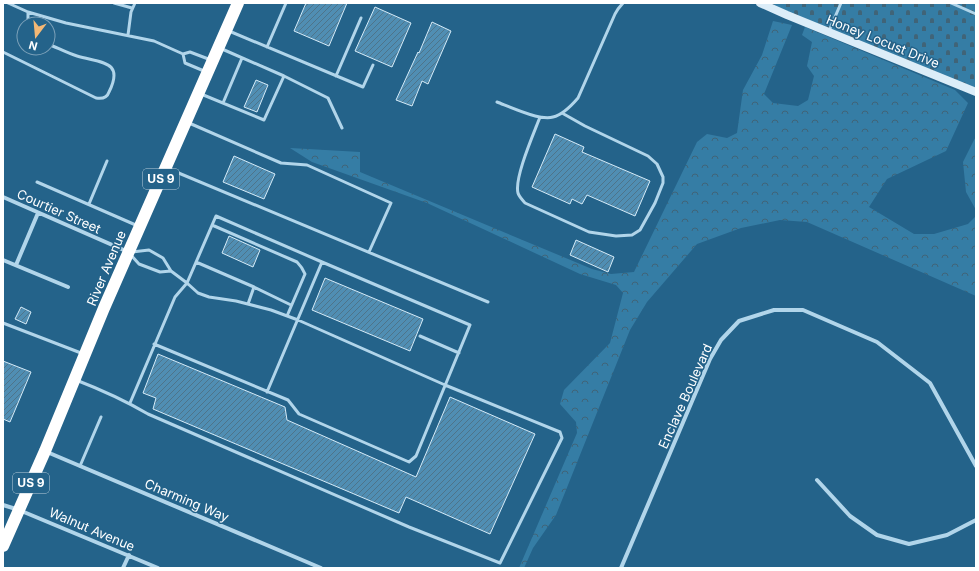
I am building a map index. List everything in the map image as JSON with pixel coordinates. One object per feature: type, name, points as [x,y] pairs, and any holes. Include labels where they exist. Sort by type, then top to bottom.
[{"type":"highway","name":"River Avenue","points":[[3,546],[45,451],[140,226],[238,3]]},
{"type":"street","name":"Honey Locust Drive","points":[[760,3],[976,92]]},
{"type":"street","name":"Courtier Street","points":[[3,197],[129,252]]},
{"type":"street","points":[[16,265],[38,213]]},
{"type":"street","points":[[3,260],[68,287]]},
{"type":"street","name":"Enclave Boulevard","points":[[621,568],[710,359],[721,340],[739,322],[774,310],[803,310],[876,342],[912,369],[930,383],[976,466]]},
{"type":"street","name":"Charming Way","points":[[45,451],[321,568]]},
{"type":"street","points":[[817,480],[850,516],[877,535],[909,544],[947,535],[976,520]]},
{"type":"street","name":"Walnut Avenue","points":[[3,505],[19,510],[158,568]]},
{"type":"street","points":[[123,568],[129,555]]},
{"type":"lane","points":[[8,3],[28,12],[66,23],[154,41],[183,54],[190,52],[212,61]]},
{"type":"lane","points":[[114,3],[132,8]]},
{"type":"lane","points":[[128,36],[131,12],[135,3]]},
{"type":"lane","points":[[267,47],[286,3]]},
{"type":"lane","points":[[497,102],[524,113],[540,117],[553,117],[562,113],[578,98],[615,14],[623,3]]},
{"type":"lane","points":[[828,32],[841,3]]},
{"type":"lane","points":[[951,3],[976,14]]},
{"type":"lane","points":[[336,76],[361,18]]},
{"type":"lane","points":[[226,30],[363,87],[372,65]]},
{"type":"lane","points":[[3,52],[96,98],[102,99],[107,97],[115,77],[114,72],[109,65],[103,62],[76,56],[56,47]]},
{"type":"lane","points":[[218,48],[284,76],[328,98],[342,128]]},
{"type":"lane","points":[[183,54],[185,63],[207,72]]},
{"type":"lane","points":[[223,103],[242,58]]},
{"type":"lane","points":[[198,93],[264,120],[284,76]]},
{"type":"lane","points":[[540,117],[519,174],[518,192],[520,198],[525,204],[589,232],[616,236],[632,235],[637,232],[640,230],[655,203],[663,183],[663,176],[657,164],[648,156],[585,126],[562,113]]},
{"type":"lane","points":[[186,122],[280,163],[307,165],[391,203],[369,252]]},
{"type":"lane","points":[[89,204],[107,161]]},
{"type":"lane","points":[[166,168],[488,302]]},
{"type":"lane","points":[[37,182],[140,226]]},
{"type":"lane","points":[[130,403],[154,344],[175,297],[187,283],[216,216],[470,324],[416,456],[409,462],[299,414],[288,400],[154,344]]},
{"type":"lane","points":[[212,225],[297,262],[300,265],[305,274],[287,316]]},
{"type":"lane","points":[[75,379],[104,390],[148,414],[409,527],[500,564],[562,438],[560,432],[445,385],[298,320],[271,310],[236,301],[209,297],[198,293],[171,271],[163,258],[149,250],[129,252]]},
{"type":"lane","points":[[129,252],[139,264],[160,272],[171,271]]},
{"type":"lane","points":[[196,262],[291,305]]},
{"type":"lane","points":[[267,392],[322,262]]},
{"type":"lane","points":[[248,304],[254,287]]},
{"type":"lane","points":[[3,323],[85,355]]},
{"type":"lane","points":[[420,336],[459,353]]},
{"type":"lane","points":[[80,466],[101,417]]},
{"type":"green space","points":[[760,3],[976,3],[976,92]]},
{"type":"green space","points":[[773,21],[792,25],[764,94],[773,103],[798,106],[808,100],[814,76],[807,66],[812,42],[802,35],[805,27],[955,90],[968,103],[946,151],[887,179],[869,207],[914,234],[934,234],[968,224],[976,216],[976,296],[807,222],[780,220],[741,228],[697,244],[647,302],[630,330],[556,515],[533,548],[524,568],[519,568],[577,433],[576,422],[560,404],[564,390],[610,343],[623,293],[616,285],[580,274],[427,203],[312,162],[290,148],[360,152],[360,172],[592,269],[611,274],[634,272],[697,142],[707,134],[727,138],[737,133],[743,90],[762,55]]},
{"type":"green space","points":[[976,136],[976,210],[966,192],[963,162]]},
{"type":"building","points":[[306,3],[347,3],[329,46],[294,31]]},
{"type":"building","points":[[375,7],[411,23],[392,67],[355,51]]},
{"type":"building","points":[[432,22],[451,31],[428,84],[422,81],[412,106],[396,100]]},
{"type":"building","points":[[256,80],[268,85],[257,112],[244,107]]},
{"type":"building","points":[[555,134],[584,147],[582,152],[650,181],[635,216],[587,195],[582,204],[572,199],[570,204],[532,187]]},
{"type":"building","points":[[234,156],[275,174],[264,199],[223,182]]},
{"type":"building","points":[[229,236],[260,250],[253,267],[222,253]]},
{"type":"building","points":[[576,240],[614,257],[608,272],[570,255]]},
{"type":"building","points":[[325,278],[423,319],[410,351],[312,310]]},
{"type":"building","points":[[21,307],[31,312],[26,324],[15,319]]},
{"type":"building","points":[[158,354],[285,407],[287,420],[416,477],[450,397],[535,434],[490,534],[406,497],[399,513],[153,409],[156,398],[143,393]]},
{"type":"building","points":[[3,361],[31,372],[10,422],[3,419]]}]
